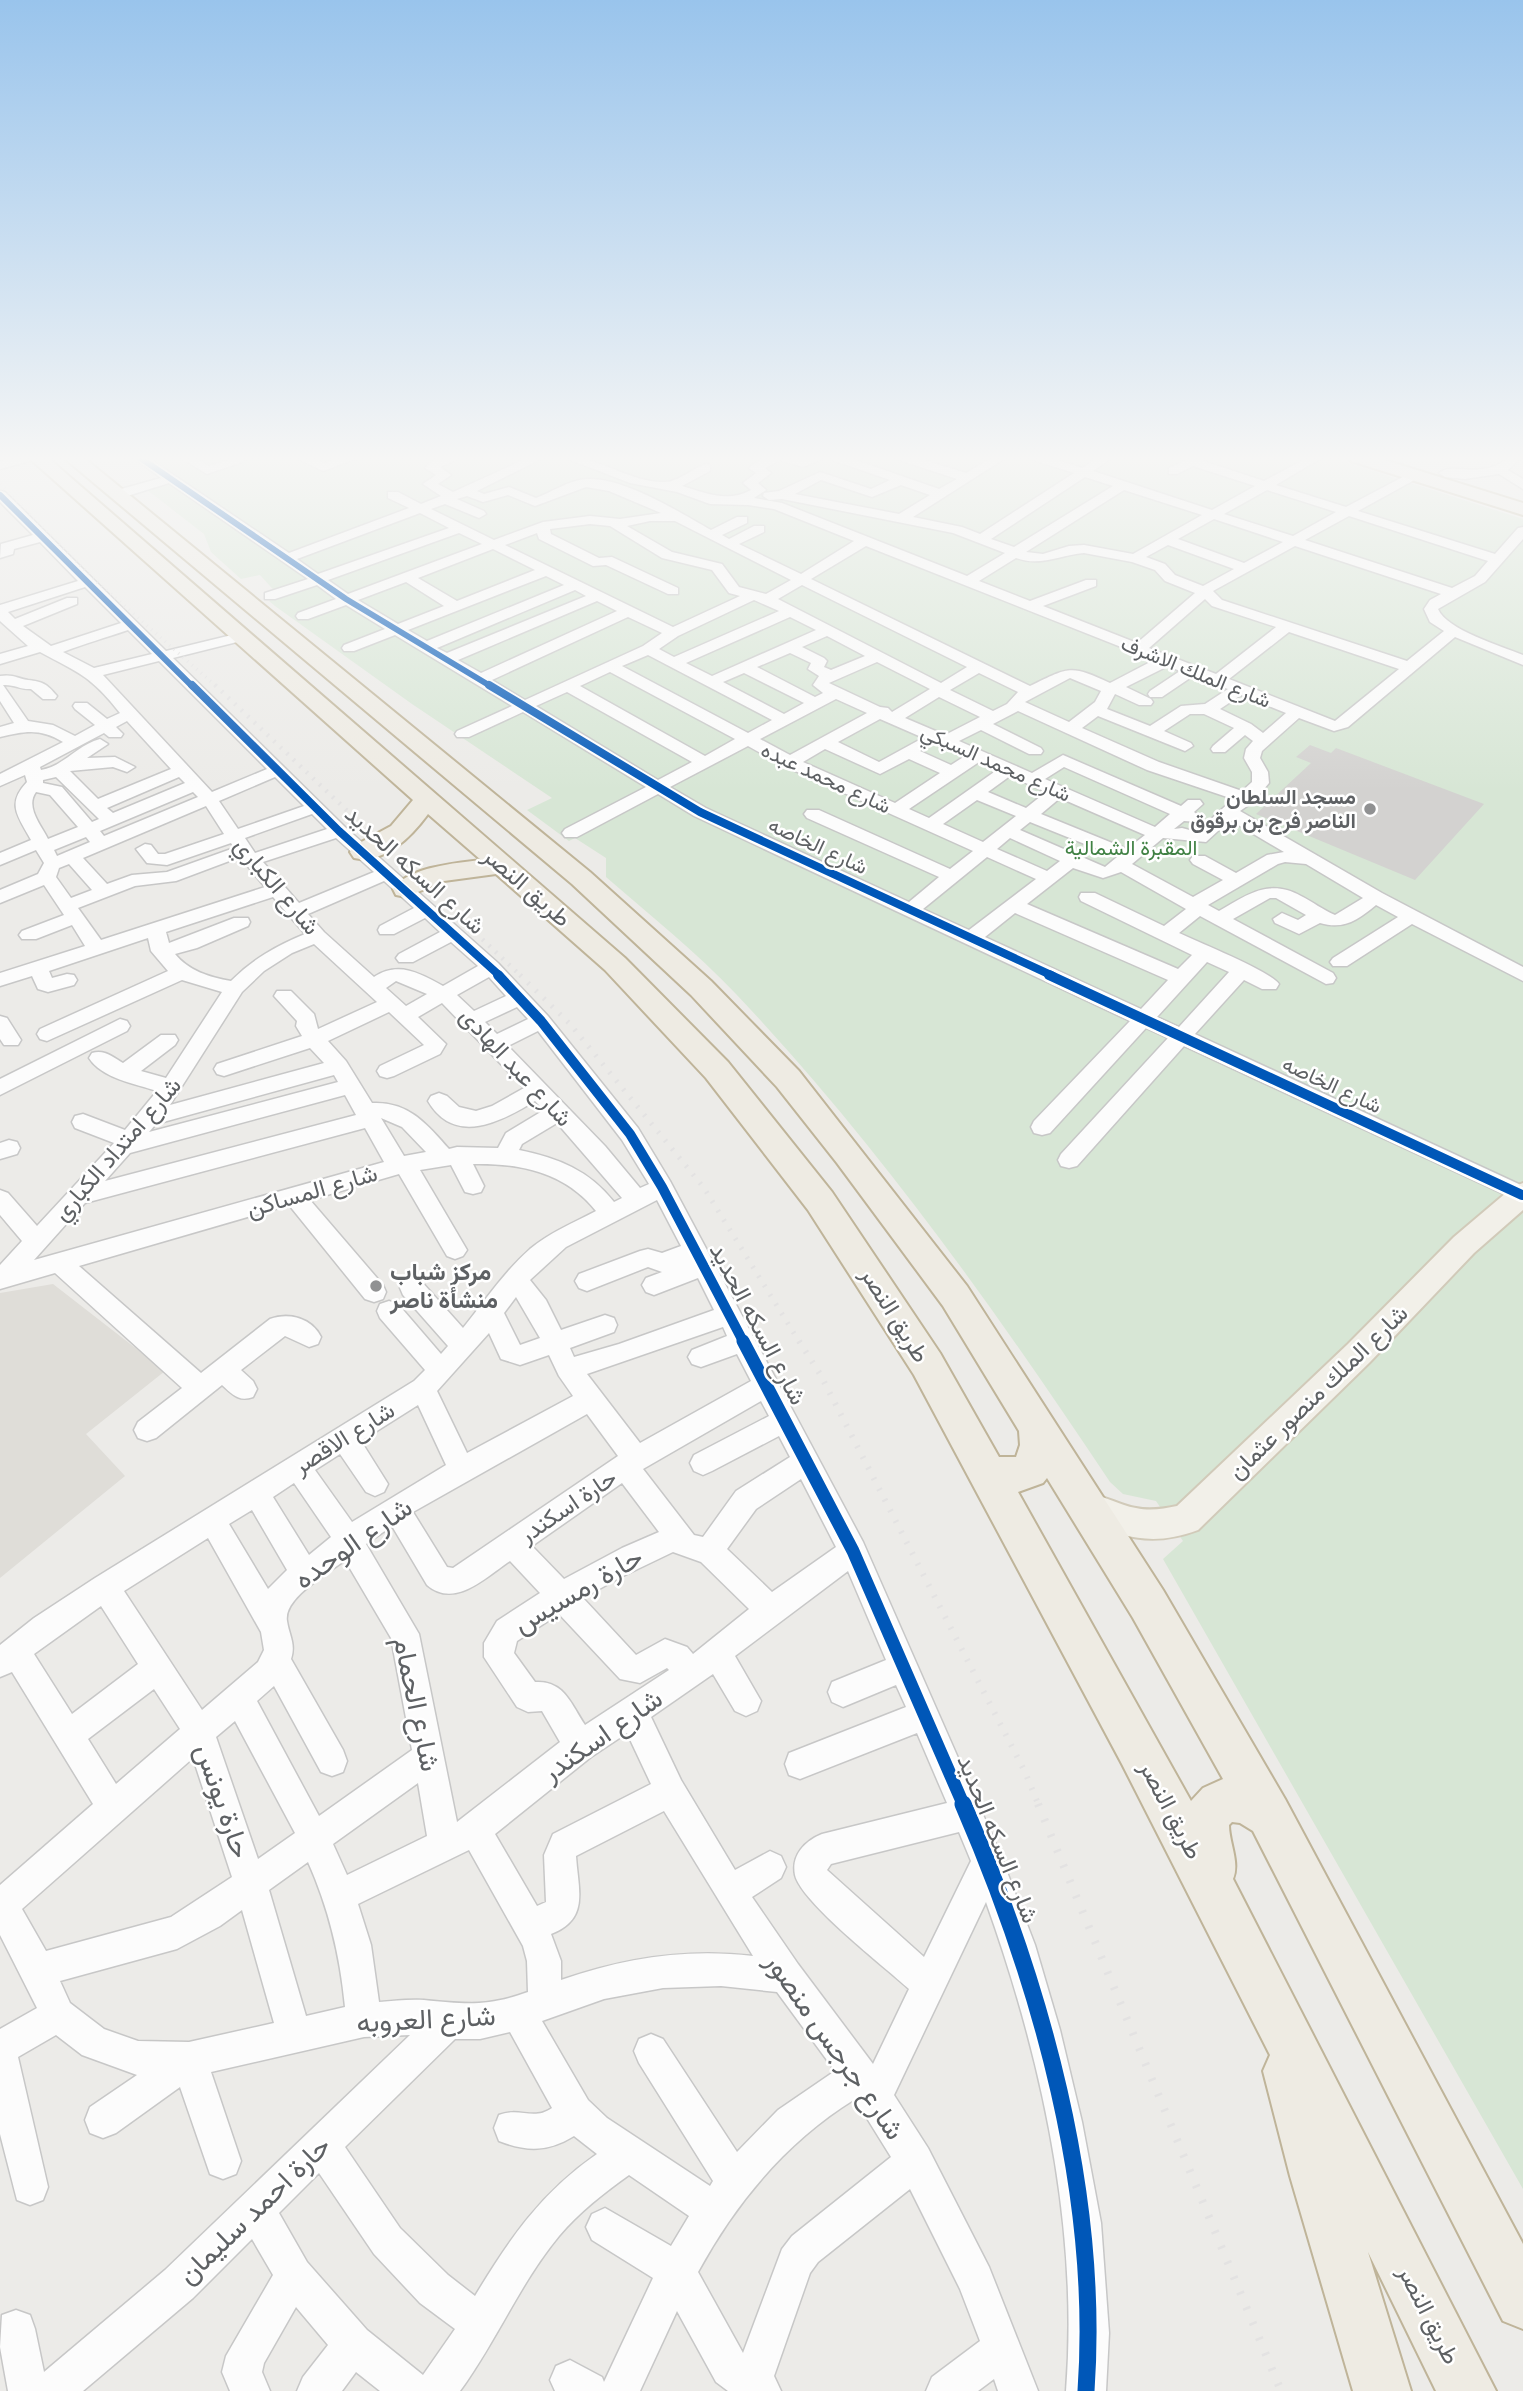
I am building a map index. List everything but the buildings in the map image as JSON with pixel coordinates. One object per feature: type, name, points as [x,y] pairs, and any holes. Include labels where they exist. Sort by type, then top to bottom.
[{"type":"highway","name":"طريق النصر","points":[[163,569],[240,637],[348,709]]},
{"type":"highway","name":"طريق النصر","points":[[198,569],[348,709],[383,737],[553,855],[701,988],[788,1079],[955,1296],[1148,1604],[1269,1815],[1523,2301]]},
{"type":"highway","name":"طريق النصر","points":[[383,737],[427,798],[615,964],[666,1015],[768,1132],[873,1278],[927,1364],[1220,1903],[1467,2391]]},
{"type":"highway","points":[[363,852],[385,844],[402,833],[427,798]]},
{"type":"highway","points":[[396,881],[502,865]]},
{"type":"highway","points":[[987,1473],[1024,1475],[1032,1469],[1040,1457],[1038,1431]]},
{"type":"highway","points":[[1220,1903],[1206,1826],[1209,1813],[1218,1803],[1231,1799],[1245,1801],[1269,1815]]},
{"type":"highway","points":[[1272,2007],[1317,2176],[1381,2391]]},
{"type":"main road","name":"شارع الملك منصور عثمان","points":[[1088,1507],[1144,1526],[1158,1526],[1185,1518],[1368,1344],[1464,1245],[1522,1194]]},
{"type":"street","name":"شارع السكه الحديد","points":[[64,569],[76,585],[132,624],[339,831],[491,967],[541,1021],[630,1134],[662,1187],[853,1551],[988,1861],[1018,1944],[1064,2122],[1082,2223],[1090,2333],[1086,2391]]},
{"type":"street","name":"شارع الخاصه","points":[[301,569],[346,599],[700,812],[1522,1194]]},
{"type":"street","points":[[270,596],[349,569]]},
{"type":"street","points":[[303,616],[426,569]]},
{"type":"street","points":[[541,569],[673,633]]},
{"type":"street","points":[[653,569],[673,591]]},
{"type":"street","points":[[717,569],[734,590],[760,598],[789,612],[940,690],[1035,751]]},
{"type":"street","points":[[780,569],[1030,692]]},
{"type":"street","points":[[463,734],[648,649],[673,633],[760,598],[819,569]]},
{"type":"street","name":"شارع الملك الاشرف","points":[[934,569],[1338,726],[1454,631]]},
{"type":"street","points":[[968,582],[989,569]]},
{"type":"street","points":[[1161,569],[1170,578],[1206,592],[1217,603],[1409,667]]},
{"type":"street","points":[[1139,649],[1206,592],[1244,569]]},
{"type":"street","points":[[1376,569],[1452,593]]},
{"type":"street","points":[[1489,569],[1468,587],[1435,603],[1431,609],[1435,620],[1454,631],[1523,660]]},
{"type":"street","points":[[349,648],[546,571]]},
{"type":"street","points":[[406,576],[455,606]]},
{"type":"street","points":[[1030,606],[1091,583]]},
{"type":"street","points":[[32,584],[76,585]]},
{"type":"street","points":[[76,585],[0,612],[25,636],[46,650],[92,673],[240,637]]},
{"type":"street","points":[[12,625],[76,585]]},
{"type":"street","points":[[426,646],[575,585]]},
{"type":"street","points":[[8,592],[19,604]]},
{"type":"street","points":[[447,659],[597,596]]},
{"type":"street","points":[[479,680],[629,611]]},
{"type":"street","points":[[674,662],[789,612]]},
{"type":"street","points":[[25,636],[66,620]]},
{"type":"street","points":[[0,659],[46,650],[132,624]]},
{"type":"street","points":[[1218,680],[1288,625]]},
{"type":"street","points":[[711,682],[827,631]]},
{"type":"street","points":[[790,647],[819,661],[816,669],[834,685]]},
{"type":"street","points":[[648,649],[784,720]]},
{"type":"street","points":[[571,833],[815,703],[834,685],[876,657]]},
{"type":"street","points":[[1072,727],[1097,710],[1112,688],[1167,660]]},
{"type":"street","name":"شارع محمد عبده","points":[[610,666],[790,762],[1048,878]]},
{"type":"street","points":[[744,667],[815,703]]},
{"type":"street","points":[[790,762],[940,690],[979,667]]},
{"type":"street","points":[[936,765],[962,748],[986,720],[1016,704],[1030,692],[1072,673],[1150,698],[1191,670]]},
{"type":"street","name":"شارع الكباري","points":[[92,673],[207,797],[276,890],[317,936],[436,1044],[436,1047],[387,1071]]},
{"type":"street","points":[[0,674],[0,681],[14,679],[24,685],[35,684],[49,696]]},
{"type":"street","points":[[568,685],[704,762]]},
{"type":"street","name":"شارع محمد السبكي","points":[[834,685],[888,714],[1032,780],[1159,832],[1169,835],[1182,832],[1200,838],[1215,827]]},
{"type":"street","points":[[0,689],[23,725]]},
{"type":"street","points":[[1207,709],[1239,689]]},
{"type":"street","points":[[1016,704],[1181,776],[1253,793]]},
{"type":"street","points":[[81,706],[112,731]]},
{"type":"street","points":[[1139,731],[1187,709],[1207,709],[1245,727],[1262,740]]},
{"type":"street","points":[[36,710],[75,743]]},
{"type":"street","points":[[1097,710],[1139,731],[1185,746]]},
{"type":"street","points":[[1032,780],[1061,756],[1065,761],[1154,800],[1188,808],[1215,827],[1253,793],[1261,776],[1252,753],[1262,740],[1297,711]]},
{"type":"street","points":[[97,948],[72,911],[23,808],[23,798],[32,776],[75,743],[135,720]]},
{"type":"street","points":[[0,732],[23,725],[56,729]]},
{"type":"street","points":[[1219,749],[1245,727]]},
{"type":"street","points":[[67,768],[83,751],[112,731]]},
{"type":"street","points":[[826,743],[877,769],[886,768],[914,748],[936,765],[952,772]]},
{"type":"street","points":[[896,810],[952,772],[962,748]]},
{"type":"street","points":[[1114,783],[1140,760]]},
{"type":"street","points":[[0,781],[115,762],[127,767]]},
{"type":"street","points":[[67,768],[96,806],[111,820]]},
{"type":"street","points":[[930,825],[1009,769]]},
{"type":"street","points":[[96,806],[182,770]]},
{"type":"street","points":[[0,860],[72,856],[207,797],[278,770]]},
{"type":"street","points":[[1221,774],[1253,793]]},
{"type":"street","points":[[32,776],[57,792],[101,844]]},
{"type":"street","points":[[1154,800],[1181,776]]},
{"type":"street","points":[[910,910],[1058,791]]},
{"type":"street","points":[[975,793],[1124,860],[1197,906],[1326,978]]},
{"type":"street","points":[[0,897],[46,858],[88,830],[111,820],[207,797]]},
{"type":"street","points":[[186,821],[207,797]]},
{"type":"street","points":[[29,935],[104,892],[142,878],[170,877],[243,848],[316,807]]},
{"type":"street","points":[[1008,831],[1107,873],[1188,808]]},
{"type":"street","points":[[1231,813],[1411,917],[1523,975]]},
{"type":"street","points":[[813,814],[951,876]]},
{"type":"street","points":[[145,849],[153,859],[161,861],[339,831]]},
{"type":"street","points":[[72,856],[104,892]]},
{"type":"street","points":[[1235,856],[1255,869]]},
{"type":"street","points":[[1166,934],[1197,906],[1278,857],[1309,860]]},
{"type":"street","points":[[971,938],[1074,860]]},
{"type":"street","points":[[1199,860],[1236,880]]},
{"type":"street","points":[[295,912],[396,881]]},
{"type":"street","points":[[0,980],[276,890]]},
{"type":"street","points":[[1222,918],[1267,892],[1274,891],[1288,894],[1331,920],[1344,920],[1375,897]]},
{"type":"street","points":[[1088,897],[1269,984]]},
{"type":"street","points":[[1013,905],[1181,978]]},
{"type":"street","points":[[387,930],[428,909]]},
{"type":"street","points":[[1282,919],[1299,928],[1320,915]]},
{"type":"street","points":[[1340,962],[1411,917]]},
{"type":"street","points":[[161,951],[190,944],[242,922]]},
{"type":"street","points":[[156,929],[161,951],[169,962],[182,972],[197,980],[235,988]]},
{"type":"street","points":[[406,958],[453,933]]},
{"type":"street","name":"شارع امتداد الكباري","points":[[1,1279],[149,1118],[172,1088],[235,988],[257,967],[285,949],[317,936]]},
{"type":"street","points":[[1042,1127],[1205,953]]},
{"type":"street","points":[[38,967],[48,986],[67,980]]},
{"type":"street","points":[[224,1069],[443,994],[491,967]]},
{"type":"street","points":[[1069,1160],[1242,970]]},
{"type":"street","points":[[47,1034],[182,972]]},
{"type":"street","name":"شارع عبد الهادى","points":[[374,988],[392,975],[400,974],[443,994],[597,1152],[636,1200]]},
{"type":"street","points":[[284,996],[307,1019],[306,1026],[314,1040],[339,1066],[455,1250]]},
{"type":"street","points":[[471,1020],[519,998]]},
{"type":"street","points":[[494,1044],[541,1021]]},
{"type":"street","points":[[0,1088],[120,1026]]},
{"type":"street","points":[[124,1073],[168,1040]]},
{"type":"street","points":[[99,1058],[124,1073],[172,1088]]},
{"type":"street","points":[[149,1118],[339,1066]]},
{"type":"street","points":[[83,1122],[126,1144],[351,1086]]},
{"type":"street","points":[[439,1101],[461,1119],[477,1121],[537,1090]]},
{"type":"street","points":[[78,1196],[384,1109],[405,1115],[450,1155],[472,1186]]},
{"type":"street","points":[[490,1116],[500,1155],[558,1112]]},
{"type":"street","points":[[597,1152],[630,1134]]},
{"type":"street","name":"شارع المساكن","points":[[1,1279],[402,1165],[450,1155],[500,1155],[535,1162],[563,1172],[602,1198],[610,1213]]},
{"type":"street","name":"شارع الاقصر","points":[[7,1656],[105,1587],[432,1380],[464,1346],[516,1279],[538,1256],[558,1241],[662,1187]]},
{"type":"street","points":[[295,1196],[319,1231],[330,1239],[381,1302],[432,1380],[462,1471]]},
{"type":"street","points":[[0,1199],[37,1241]]},
{"type":"street","points":[[587,1281],[648,1258],[662,1263],[700,1258]]},
{"type":"street","points":[[654,1285],[700,1258]]},
{"type":"street","points":[[60,1263],[200,1388]]},
{"type":"street","points":[[516,1279],[537,1307],[568,1369],[678,1537],[688,1546],[709,1550],[770,1610]]},
{"type":"street","points":[[412,1288],[464,1346]]},
{"type":"street","points":[[491,1311],[510,1352],[520,1355],[605,1325]]},
{"type":"street","points":[[568,1369],[621,1354],[730,1314]]},
{"type":"street","points":[[147,1430],[282,1324],[291,1325],[309,1337]]},
{"type":"street","points":[[701,1357],[744,1340]]},
{"type":"street","points":[[223,1370],[244,1389]]},
{"type":"street","name":"حارة اسكندر","points":[[397,1510],[443,1581],[457,1581],[631,1462],[767,1385]]},
{"type":"street","name":"شارع الوحده","points":[[271,1622],[277,1600],[348,1539],[589,1400]]},
{"type":"street","points":[[704,1463],[785,1420]]},
{"type":"street","points":[[344,1438],[375,1484]]},
{"type":"street","points":[[709,1550],[746,1500],[807,1461]]},
{"type":"street","name":"شارع الحمام","points":[[298,1466],[348,1539],[405,1634],[445,1845]]},
{"type":"street","points":[[256,1493],[305,1574]]},
{"type":"street","points":[[0,2048],[58,2015],[38,1970],[4,1918],[113,1808],[277,1661],[281,1650],[279,1638],[212,1520]]},
{"type":"street","name":"حارة رمسيس","points":[[580,1746],[551,1699],[546,1696],[528,1697],[499,1657],[499,1643],[506,1631],[561,1595],[631,1555],[678,1537]]},
{"type":"street","points":[[512,1544],[630,1669],[640,1669],[659,1656],[672,1653],[690,1674]]},
{"type":"street","name":"شارع اسكندر","points":[[338,1897],[475,1830],[580,1746],[690,1674],[770,1610],[853,1551]]},
{"type":"street","name":"حارة يونس","points":[[105,1587],[200,1732],[251,1884],[295,2036]]},
{"type":"street","points":[[716,1653],[746,1701]]},
{"type":"street","points":[[7,1656],[69,1735],[113,1808]]},
{"type":"street","points":[[277,1661],[332,1761]]},
{"type":"street","points":[[69,1735],[159,1667]]},
{"type":"street","points":[[843,1692],[904,1667]]},
{"type":"street","points":[[239,1696],[313,1841],[338,1897],[354,1945],[364,2020]]},
{"type":"street","name":"شارع جرجس منصور","points":[[634,1711],[670,1791],[730,1892],[786,1976],[867,2086],[915,2161],[976,2280],[1018,2391]]},
{"type":"street","points":[[800,1764],[925,1715]]},
{"type":"street","points":[[38,1970],[177,1932],[208,1914],[313,1841],[430,1756]]},
{"type":"street","points":[[530,1925],[556,1915],[563,1907],[565,1901],[559,1855],[564,1844],[670,1791]]},
{"type":"street","points":[[930,1985],[819,1886],[811,1874],[812,1860],[822,1850],[967,1814]]},
{"type":"street","points":[[475,1830],[530,1925],[544,1961],[532,2008],[575,2113],[594,2131],[628,2155],[725,2196]]},
{"type":"street","points":[[620,2391],[660,2300],[725,2196],[783,2130],[821,2099],[867,2086],[930,1985],[988,1861]]},
{"type":"street","points":[[730,1892],[770,1867]]},
{"type":"street","name":"شارع العروبه","points":[[58,2015],[94,2043],[105,2047],[138,2058],[189,2060],[364,2020],[422,2017],[448,2022],[480,2022],[532,2008],[604,1982],[663,1971],[721,1969],[786,1976]]},
{"type":"street","name":"حارة احمد سليمان","points":[[52,2391],[179,2284],[448,2022]]},
{"type":"street","points":[[651,2050],[725,2196]]},
{"type":"street","points":[[0,2055],[30,2187]]},
{"type":"street","points":[[103,2120],[189,2060],[223,2161]]},
{"type":"street","points":[[512,2128],[533,2134],[556,2128],[575,2113]]},
{"type":"street","points":[[321,2144],[387,2241],[434,2289],[479,2323]]},
{"type":"street","points":[[435,2391],[511,2270],[546,2222],[585,2184],[628,2155]]},
{"type":"street","points":[[606,2227],[677,2272],[730,2368],[753,2389],[795,2262],[805,2249],[915,2161]]},
{"type":"street","points":[[255,2208],[294,2275],[353,2344],[411,2391]]},
{"type":"street","points":[[250,2391],[242,2372],[246,2356],[294,2275]]},
{"type":"street","points":[[16,2329],[28,2391]]},
{"type":"street","points":[[317,2391],[353,2344]]},
{"type":"street","points":[[946,2391],[1002,2348]]},
{"type":"shaded area","points":[[53,1284],[165,1371],[86,1434],[125,1476],[0,1578],[0,1293]]},
{"type":"green space","name":"المقبرة الشمالية","points":[[229,569],[1523,569],[1523,2189],[1163,1559],[1183,1541],[1156,1501],[1123,1494],[1110,1482],[934,1230],[887,1169],[788,1051],[705,963],[606,877],[606,858],[575,838],[569,841],[527,810],[552,798],[412,704],[275,606],[269,601],[279,596],[260,575],[241,579]]},
{"type":"railway","points":[[84,569],[217,687]]},
{"type":"railway","points":[[215,685],[521,976]]},
{"type":"railway","points":[[520,975],[570,1024],[704,1188],[800,1343]]},
{"type":"railway","points":[[799,1341],[820,1374],[1025,1772],[1039,1806]]},
{"type":"railway","points":[[1038,1804],[1281,2391]]},
{"type":"cycle path","points":[[74,569],[339,831],[491,967],[541,1021],[630,1134],[662,1187],[853,1551],[988,1862],[1018,1945],[1043,2030],[1064,2122],[1082,2223],[1090,2333],[1086,2391]]},
{"type":"cycle path","points":[[302,569],[346,599],[700,812],[1522,1195]]},
{"type":"place","name":"مسجد السلطان الناصر فرج بن برقوق","points":[[1370,809]]},
{"type":"place","name":"مركز شباب منشأة ناصر","points":[[376,1286]]}]
